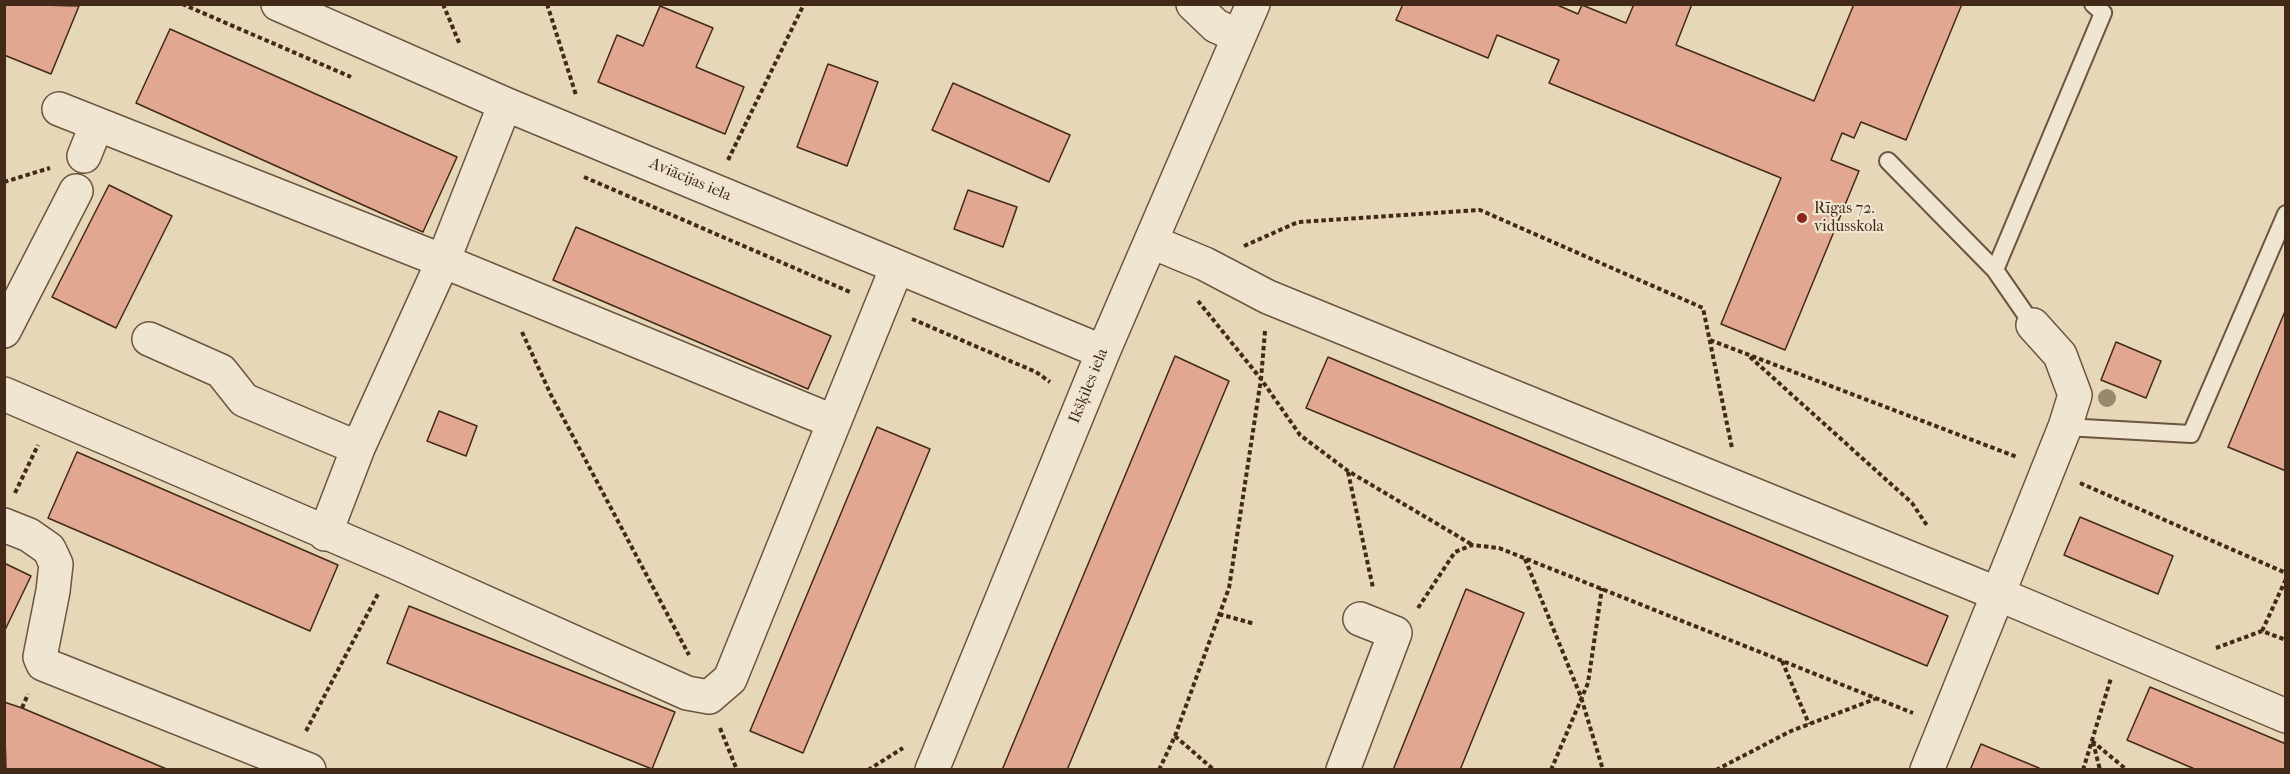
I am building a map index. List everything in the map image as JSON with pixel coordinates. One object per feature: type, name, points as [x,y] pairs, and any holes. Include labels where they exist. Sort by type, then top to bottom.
[{"type":"street","name":"Aviācijas iela","points":[[278,4],[505,104],[1103,352]]},
{"type":"street","points":[[1193,4],[1216,26],[1239,36]]},
{"type":"street","name":"Ikšķiles iela","points":[[932,770],[1103,352],[1253,4]]},
{"type":"street","points":[[325,534],[358,448],[443,261],[505,104]]},
{"type":"street","points":[[59,109],[443,261],[832,421]]},
{"type":"street","points":[[84,156],[97,124]]},
{"type":"street","points":[[4,331],[76,191]]},
{"type":"street","points":[[1152,242],[1205,264],[1268,297],[1740,487],[2286,716]]},
{"type":"street","points":[[4,394],[325,534],[395,562],[687,693],[709,697],[730,679],[832,421],[897,267]]},
{"type":"street","points":[[1927,770],[2049,469],[2075,395],[2060,356],[2033,325]]},
{"type":"street","points":[[149,339],[221,371],[244,400],[358,448]]},
{"type":"street","points":[[9,510],[29,535],[49,549],[56,564],[40,657],[43,664],[299,765]]},
{"type":"street","points":[[1343,770],[1375,625]]},
{"type":"lane","points":[[1995,270],[2100,7]]},
{"type":"lane","points":[[1888,161],[1995,270],[2033,325]]},
{"type":"lane","points":[[2065,428],[2191,434],[2286,214]]},
{"type":"path","points":[[182,4],[353,78]]},
{"type":"path","points":[[442,4],[461,47]]},
{"type":"path","points":[[548,4],[579,104]]},
{"type":"path","points":[[726,164],[804,4]]},
{"type":"path","points":[[578,175],[1036,372],[1050,382]]},
{"type":"path","points":[[1205,264],[1298,222],[1480,210],[1703,308],[1740,487]]},
{"type":"path","points":[[500,286],[551,395],[709,697],[737,770]]},
{"type":"path","points":[[1159,770],[1175,736],[1229,588],[1262,378],[1268,297]]},
{"type":"path","points":[[1196,299],[1262,378],[1300,435],[1348,471],[1472,545],[1499,548],[1945,725]]},
{"type":"path","points":[[1710,340],[2049,469],[2286,573]]},
{"type":"path","points":[[1746,353],[1912,503],[1931,532]]},
{"type":"path","points":[[9,510],[52,415]]},
{"type":"path","points":[[1348,471],[1376,603],[1375,625],[1423,603],[1455,552],[1472,545]]},
{"type":"path","points":[[1525,558],[1581,698],[1603,770]]},
{"type":"path","points":[[299,765],[395,562]]},
{"type":"path","points":[[2262,631],[2286,579]]},
{"type":"path","points":[[1551,770],[1588,683],[1602,588]]},
{"type":"path","points":[[1219,614],[1255,624]]},
{"type":"path","points":[[2168,666],[2262,631],[2286,640]]},
{"type":"path","points":[[2083,770],[2120,645]]},
{"type":"path","points":[[1782,661],[1809,724]]},
{"type":"path","points":[[1716,770],[1809,724],[1875,699]]},
{"type":"path","points":[[1175,736],[1214,770]]},
{"type":"path","points":[[2092,741],[2100,770]]},
{"type":"path","points":[[2092,741],[2127,770]]},
{"type":"path","points":[[868,770],[911,743]]},
{"type":"building","points":[[4,4],[79,6],[51,74],[4,55]]},
{"type":"building","points":[[1403,4],[1555,4],[1578,14],[1582,5],[1626,23],[1634,4],[1692,4],[1676,45],[1814,101],[1854,4],[1962,4],[1906,140],[1861,122],[1854,138],[1842,133],[1831,160],[1859,171],[1785,350],[1721,324],[1781,178],[1549,83],[1559,60],[1497,35],[1488,58],[1396,20]]},
{"type":"building","points":[[660,6],[713,28],[696,67],[744,87],[725,134],[598,82],[617,35],[643,46]]},
{"type":"building","points":[[170,29],[457,157],[423,232],[136,103]]},
{"type":"building","points":[[828,64],[878,82],[847,166],[797,147]]},
{"type":"building","points":[[953,83],[1070,135],[1049,182],[932,130]]},
{"type":"building","points":[[109,185],[172,216],[116,328],[52,297]]},
{"type":"building","points":[[968,190],[1017,207],[1003,247],[954,229]]},
{"type":"building","points":[[576,227],[831,336],[808,389],[553,280]]},
{"type":"building","points":[[2286,309],[2286,471],[2228,447]]},
{"type":"building","points":[[2116,342],[2161,361],[2146,398],[2101,380]]},
{"type":"building","points":[[1175,356],[1229,381],[1067,770],[1002,770]]},
{"type":"building","points":[[1328,357],[1948,616],[1927,666],[1306,408]]},
{"type":"building","points":[[439,411],[477,426],[466,456],[427,441]]},
{"type":"building","points":[[877,427],[930,449],[803,753],[750,731]]},
{"type":"building","points":[[77,452],[338,565],[310,631],[48,518]]},
{"type":"building","points":[[2080,517],[2173,556],[2158,594],[2064,555]]},
{"type":"building","points":[[4,563],[31,576],[4,632]]},
{"type":"building","points":[[1466,589],[1524,613],[1460,770],[1393,770]]},
{"type":"building","points":[[409,606],[675,712],[652,769],[387,663]]},
{"type":"building","points":[[2150,687],[2286,744],[2286,770],[2197,770],[2127,740]]},
{"type":"building","points":[[4,702],[22,708],[169,770],[6,770]]},
{"type":"building","points":[[1981,744],[2039,768],[2039,770],[1970,770]]},
{"type":"place","name":"Rīgas 72. vidusskola","points":[[1802,218]]}]
